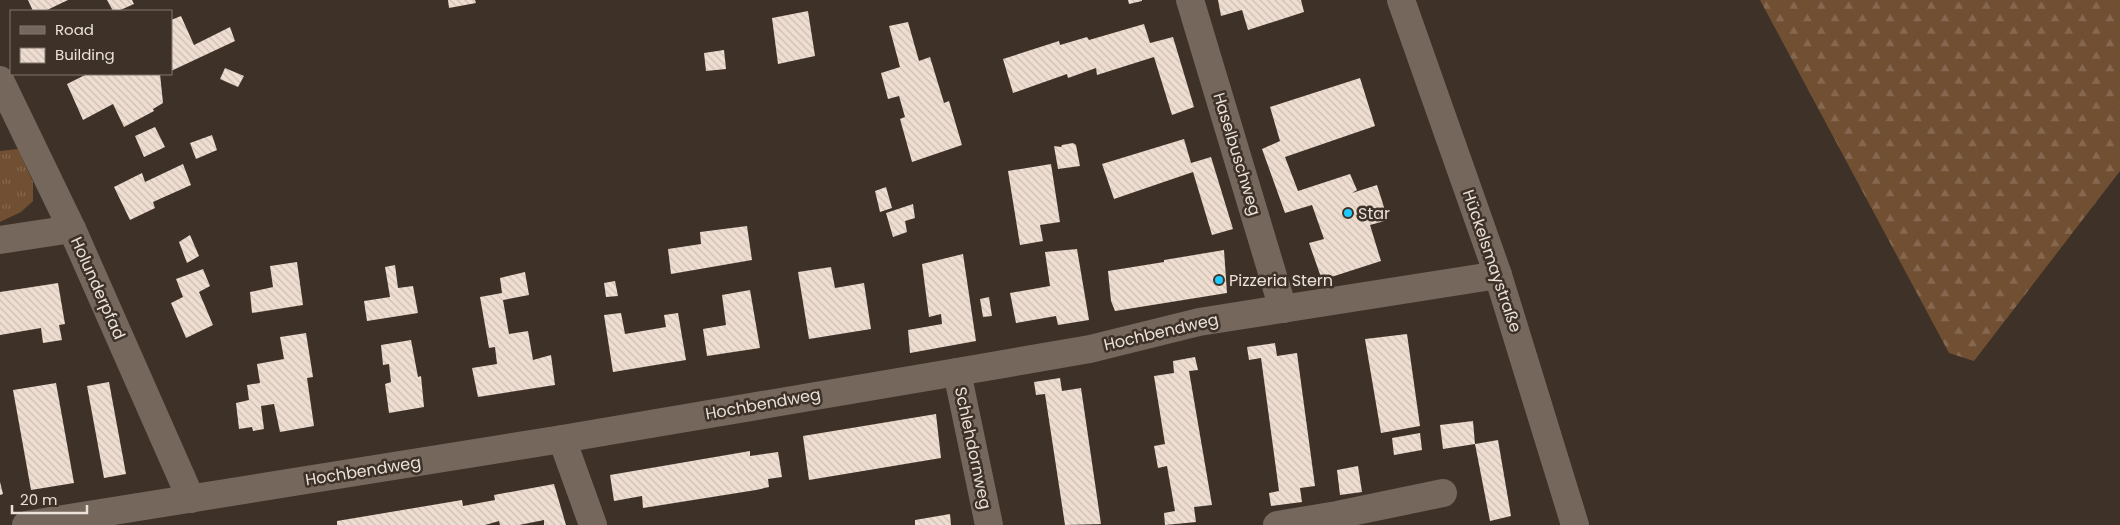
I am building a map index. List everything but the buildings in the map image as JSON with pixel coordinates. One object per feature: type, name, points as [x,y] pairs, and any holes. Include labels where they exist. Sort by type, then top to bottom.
[{"type":"street","name":"Haselbuschweg","points":[[1190,0],[1283,309]]},
{"type":"street","name":"Hückelsmaystraße","points":[[1401,0],[1498,275],[1576,525]]},
{"type":"street","name":"Holunderpfad","points":[[0,80],[72,229],[191,499]]},
{"type":"street","points":[[0,240],[72,229]]},
{"type":"street","name":"Hochbendweg","points":[[26,525],[562,439],[957,372],[1090,348],[1198,322],[1498,275]]},
{"type":"street","name":"Schlehdornweg","points":[[957,372],[989,525]]},
{"type":"street","points":[[562,439],[593,525]]},
{"type":"street","points":[[1276,525],[1337,515],[1443,493]]},
{"type":"green space","points":[[1760,0],[2120,0],[2120,171],[1974,361],[1949,353]]},
{"type":"green space","points":[[18,149],[33,182],[33,201],[21,212],[0,222],[0,151]]},
{"type":"place","name":"Star","points":[[1348,213]]},
{"type":"place","name":"Pizzeria Stern","points":[[1219,280]]}]
